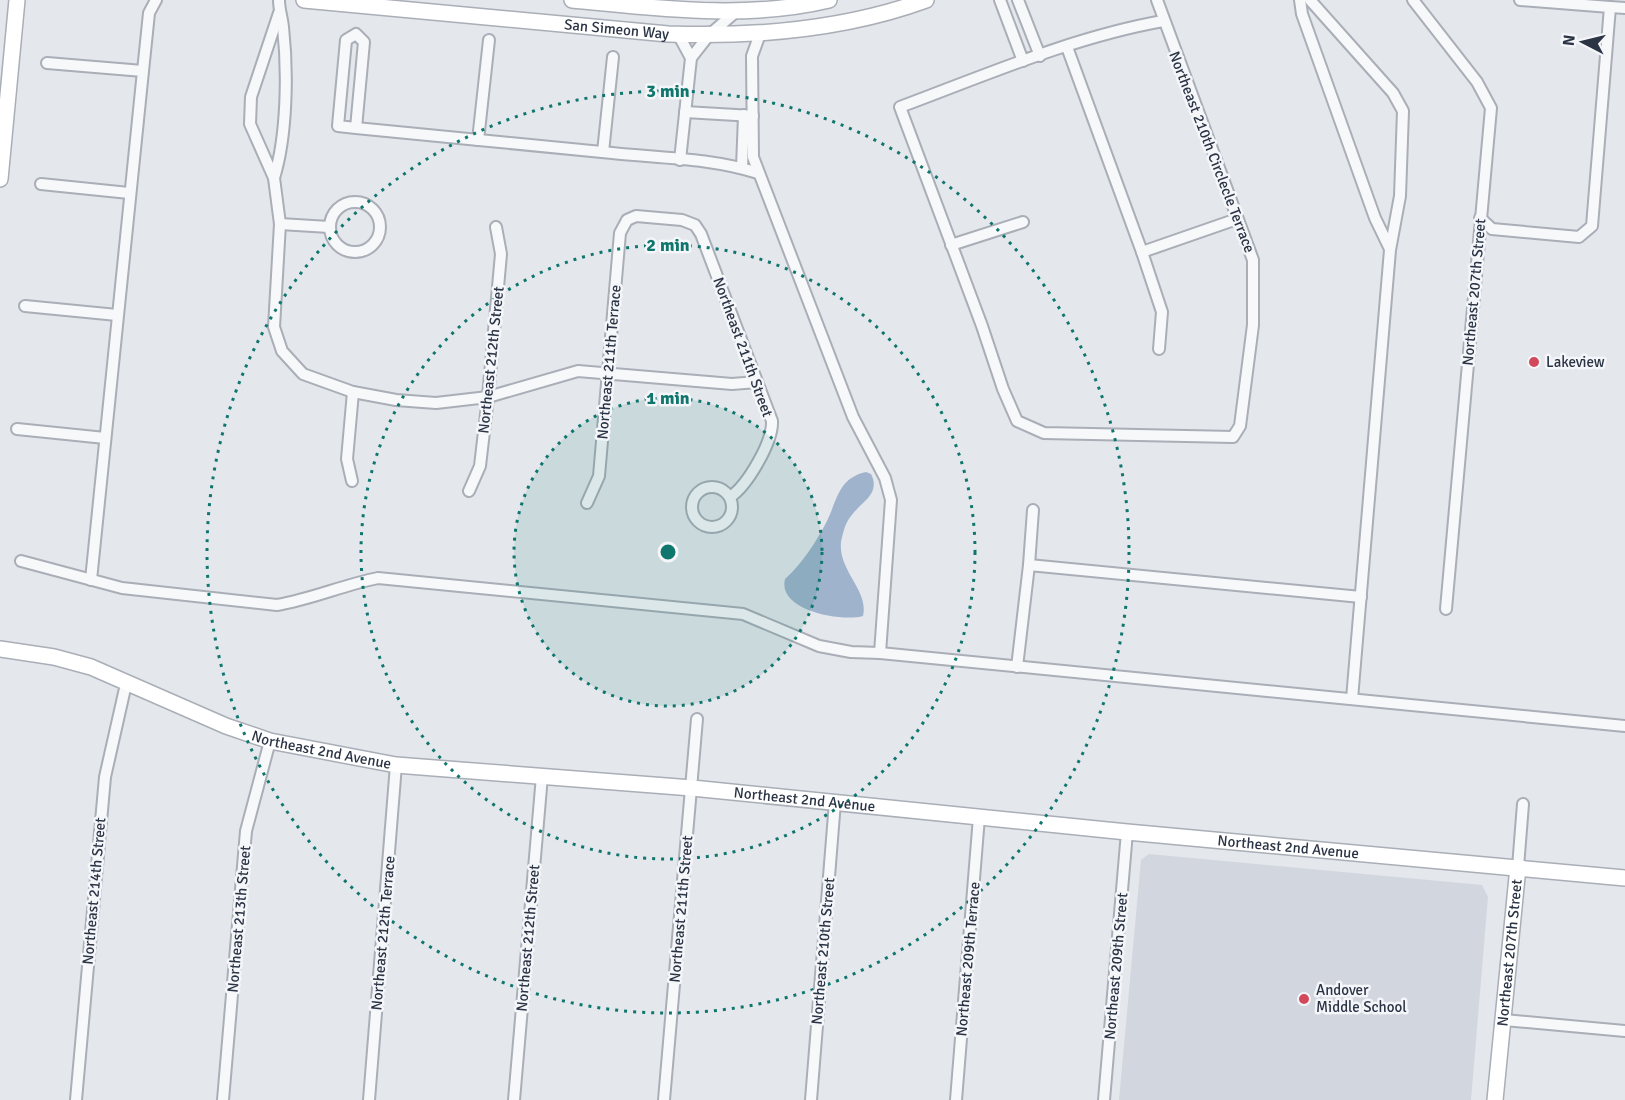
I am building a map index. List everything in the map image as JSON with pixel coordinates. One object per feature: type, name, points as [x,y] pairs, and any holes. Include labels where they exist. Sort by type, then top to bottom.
[{"type":"street","points":[[0,178],[17,0]]},
{"type":"street","points":[[274,178],[279,163],[285,96],[283,26],[279,13],[279,0]]},
{"type":"street","name":"San Simeon Way","points":[[304,0],[709,35],[760,34],[844,23],[901,9],[926,0]]},
{"type":"street","name":"San Simeon Way","points":[[572,0],[707,10],[777,8],[828,0]]},
{"type":"street","points":[[1000,0],[1023,61]]},
{"type":"street","points":[[1018,0],[1040,56]]},
{"type":"street","points":[[1157,0],[1163,21]]},
{"type":"street","points":[[1300,0],[1302,14],[1375,218],[1390,250]]},
{"type":"street","points":[[1310,0],[1394,93],[1403,111],[1400,196],[1390,250],[1352,699]]},
{"type":"street","name":"Northeast 207th Street","points":[[1413,0],[1477,82],[1491,108],[1446,609]]},
{"type":"street","points":[[1520,0],[1625,8]]},
{"type":"street","points":[[92,580],[129,193],[153,4]]},
{"type":"street","points":[[1480,218],[1492,229],[1579,237],[1592,226],[1610,7]]},
{"type":"street","points":[[707,10],[725,21],[740,35],[752,56]]},
{"type":"street","points":[[680,160],[691,58],[709,35],[738,10]]},
{"type":"street","points":[[279,13],[251,97],[250,124],[274,178],[280,224],[274,327],[282,351],[303,374],[353,392],[396,400],[436,403],[488,397],[578,371],[732,384],[757,382]]},
{"type":"street","name":"Northeast 210th Circlecle Terrace","points":[[1163,21],[1253,260],[1253,325],[1240,426],[1233,437],[1044,433],[1017,421],[1003,389],[982,326],[900,107],[1040,56],[1121,28],[1163,21]]},
{"type":"street","points":[[356,128],[364,42],[356,34],[346,40],[338,126],[356,128],[478,140],[603,152],[680,160],[742,168],[758,173]]},
{"type":"street","points":[[678,34],[691,58]]},
{"type":"street","points":[[742,168],[752,56],[760,34]]},
{"type":"street","points":[[478,140],[489,40]]},
{"type":"street","points":[[1067,48],[1162,312],[1160,349]]},
{"type":"street","points":[[603,152],[613,57]]},
{"type":"street","points":[[46,63],[143,71]]},
{"type":"street","points":[[686,112],[748,116]]},
{"type":"street","points":[[748,116],[753,157],[758,173],[800,275],[853,417],[885,478],[891,500],[880,653]]},
{"type":"street","points":[[41,184],[129,193]]},
{"type":"street","points":[[356,202],[363,204],[376,214],[380,230],[372,245],[357,252],[349,252],[335,243],[329,227],[334,212],[347,203],[356,202]]},
{"type":"street","name":"Northeast 211th Street","points":[[627,220],[636,216],[682,220],[695,225],[701,234],[772,421],[772,431],[766,446],[739,492],[730,497]]},
{"type":"street","points":[[1142,252],[1237,219]]},
{"type":"street","name":"Northeast 211th Terrace","points":[[587,503],[599,476],[620,233],[627,220]]},
{"type":"street","points":[[951,245],[1023,222]]},
{"type":"street","points":[[280,224],[329,227]]},
{"type":"street","name":"Northeast 212th Street","points":[[469,491],[480,466],[488,397],[501,254],[496,227]]},
{"type":"street","points":[[26,306],[117,315]]},
{"type":"street","points":[[352,480],[347,459],[353,392]]},
{"type":"street","points":[[17,429],[105,438]]},
{"type":"street","points":[[1017,667],[1033,510]]},
{"type":"street","points":[[21,561],[122,588],[277,605],[298,601],[343,585],[378,579],[742,614],[819,646],[850,652],[880,653],[1625,726]]},
{"type":"street","points":[[1029,566],[1361,597]]},
{"type":"street","name":"Northeast 2nd Avenue","points":[[0,649],[54,657],[91,667],[226,726],[270,741],[396,765],[692,788],[1127,832],[1625,878]]},
{"type":"street","name":"Northeast 214th Street","points":[[76,1100],[105,777],[126,684]]},
{"type":"street","name":"Northeast 211th Street","points":[[664,1100],[697,719]]},
{"type":"street","name":"Northeast 213th Street","points":[[223,1100],[246,831],[270,741]]},
{"type":"street","name":"Northeast 212th Terrace","points":[[369,1100],[396,765]]},
{"type":"street","name":"Northeast 212th Street","points":[[514,1100],[542,776]]},
{"type":"street","name":"Northeast 210th Street","points":[[811,1100],[835,802]]},
{"type":"street","name":"Northeast 207th Street","points":[[1495,1100],[1523,804]]},
{"type":"street","name":"Northeast 209th Terrace","points":[[956,1100],[979,817]]},
{"type":"street","name":"Northeast 209th Street","points":[[1104,1100],[1127,832]]},
{"type":"street","points":[[1503,1020],[1625,1031]]},
{"type":"shaded area","name":"Andover Middle School","points":[[1149,854],[1482,885],[1488,897],[1471,1100],[1119,1100],[1141,860]]},
{"type":"water","points":[[866,472],[871,474],[874,487],[869,497],[849,519],[841,542],[844,562],[862,598],[863,616],[841,617],[813,612],[791,599],[785,590],[785,579],[813,545],[844,485],[850,479]]},
{"type":"place","name":"Lakeview","points":[[1534,362]]},
{"type":"place","name":"Andover Middle School","points":[[1304,999]]}]
